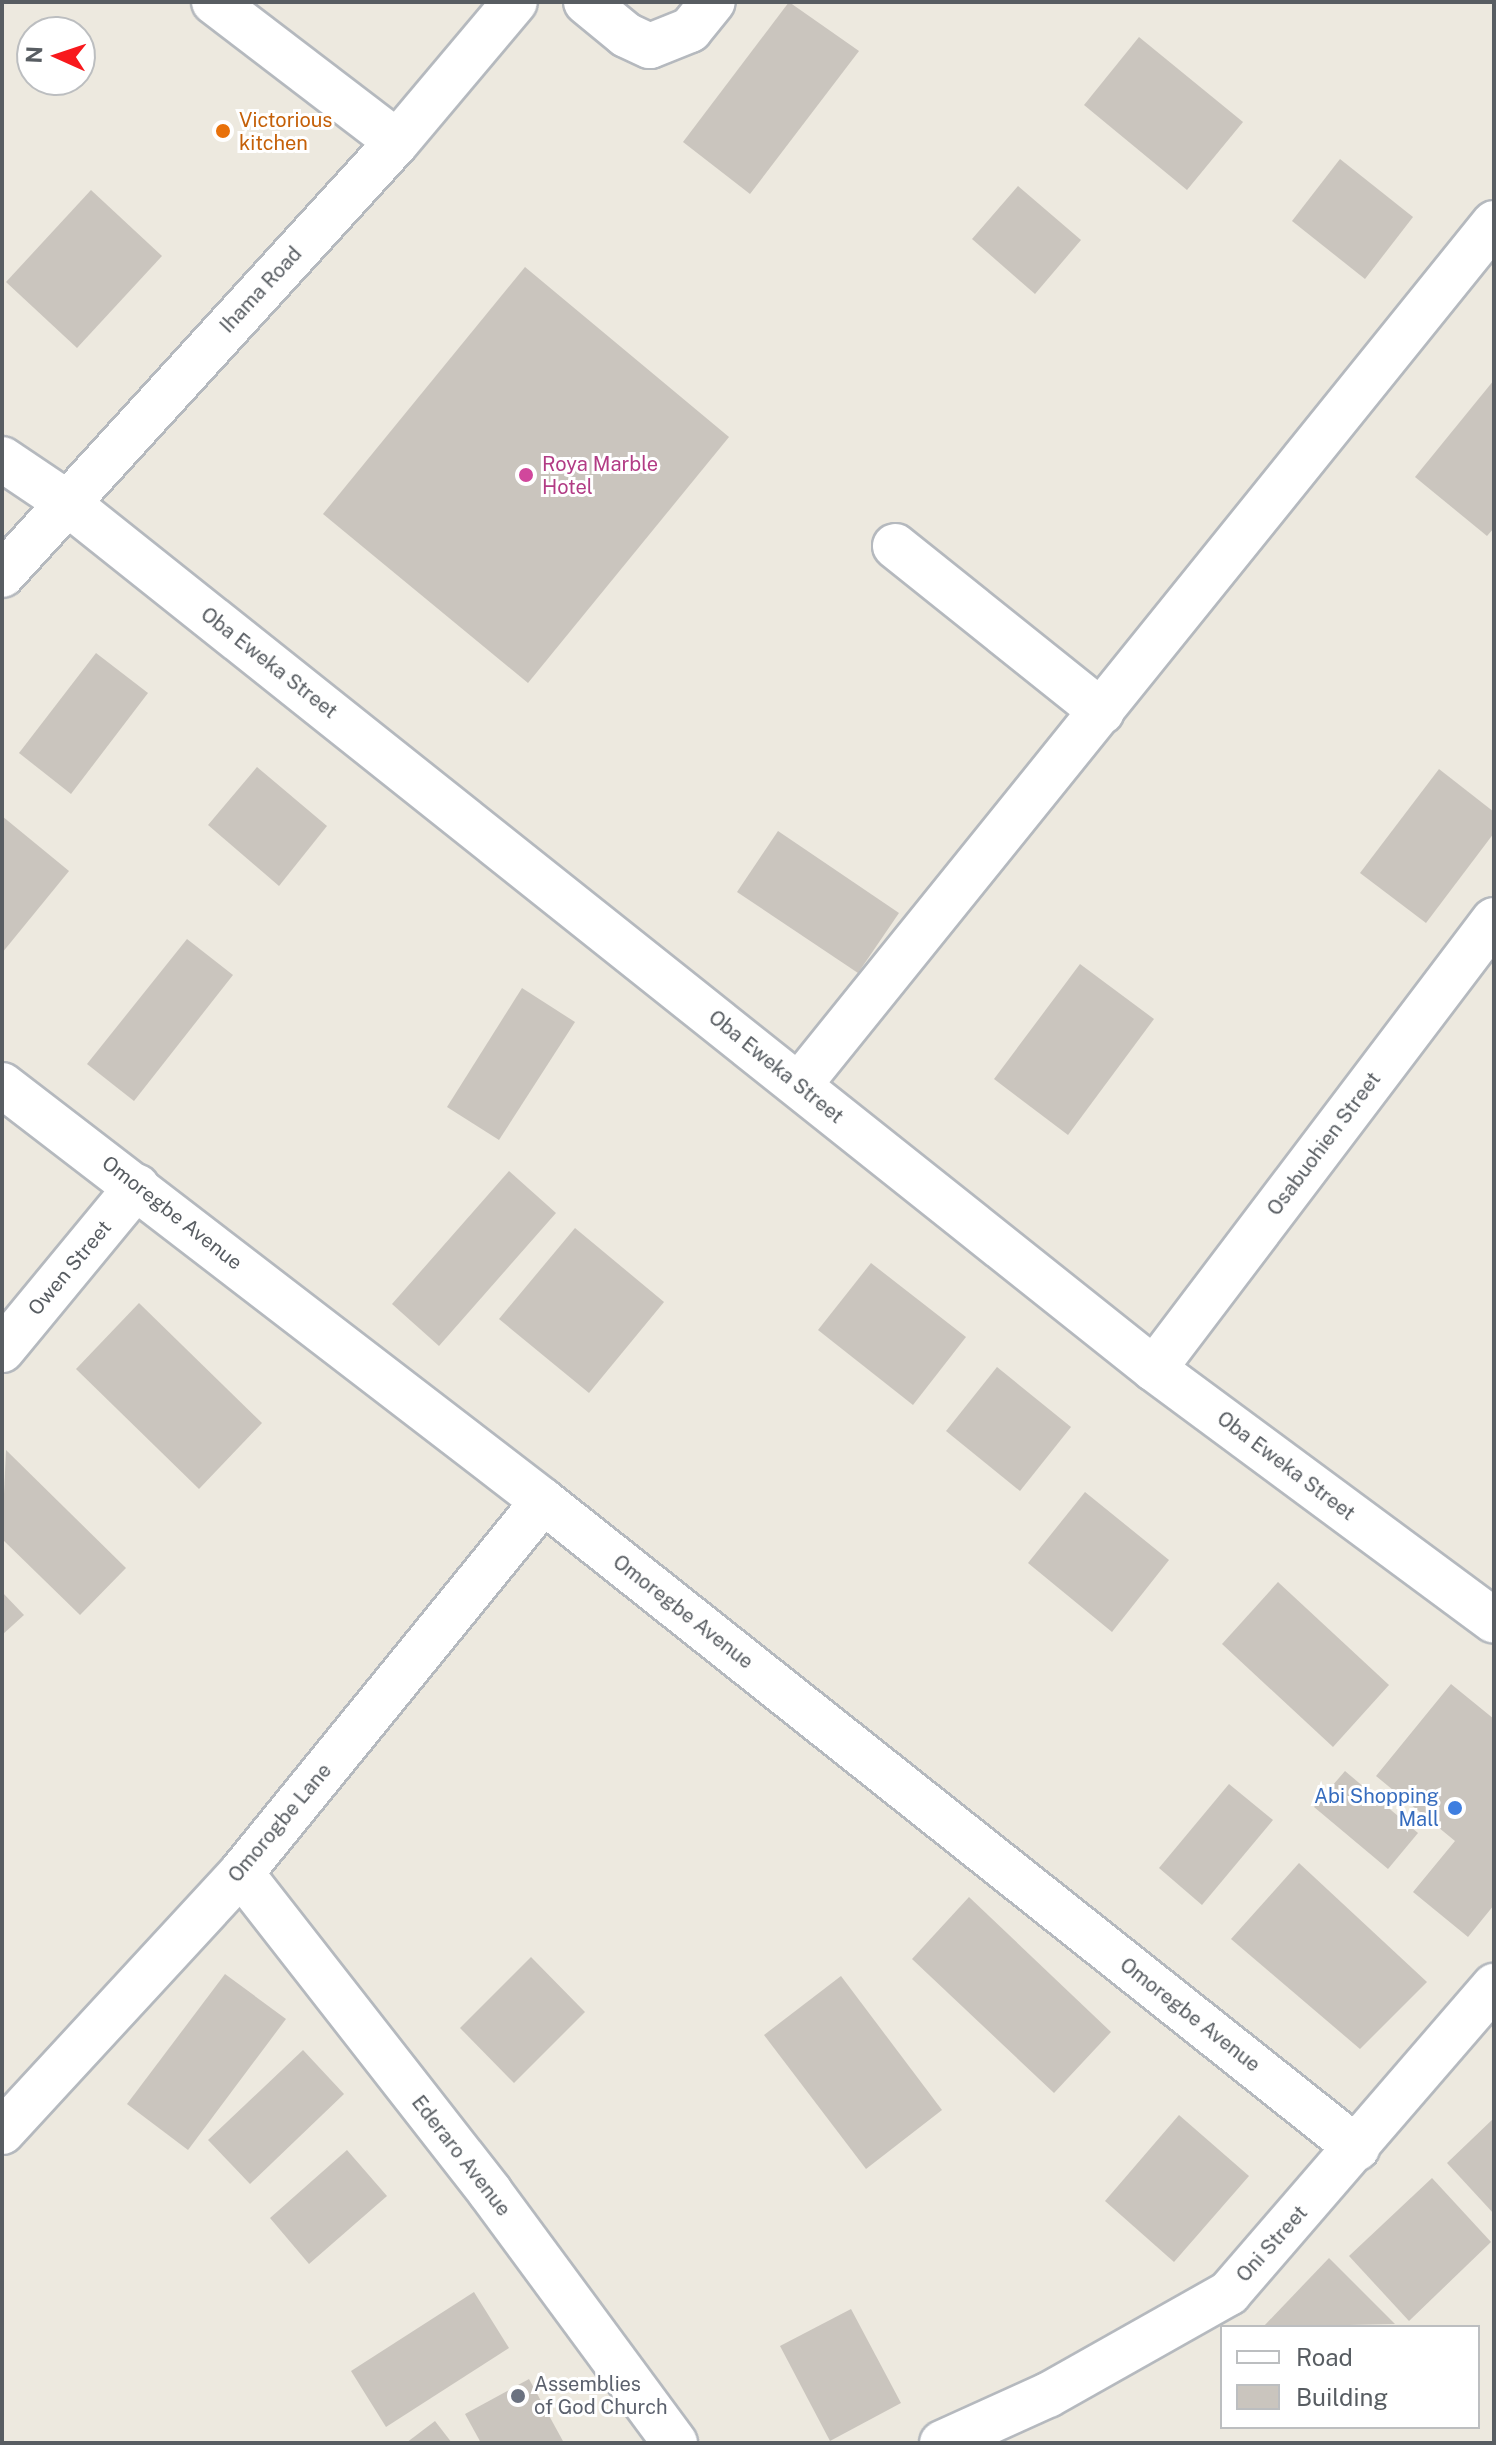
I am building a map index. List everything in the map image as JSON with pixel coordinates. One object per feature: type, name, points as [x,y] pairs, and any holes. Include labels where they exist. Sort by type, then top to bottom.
[{"type":"street","points":[[214,2],[397,142]]},
{"type":"street","points":[[586,2],[626,35],[650,46],[690,30],[713,2]]},
{"type":"street","name":"Ihama Road","points":[[2,575],[397,142],[513,3]]},
{"type":"street","points":[[799,1085],[1494,223]]},
{"type":"street","name":"Oba Eweka Street","points":[[2,459],[66,502],[1154,1369],[1494,1621]]},
{"type":"street","points":[[895,546],[1102,712]]},
{"type":"street","name":"Osabuohien Street","points":[[1154,1369],[1494,920]]},
{"type":"street","name":"Omoregbe Avenue","points":[[2,1085],[543,1501],[1357,2148]]},
{"type":"street","name":"Owen Street","points":[[2,1350],[137,1186]]},
{"type":"street","name":"Omorogbe Lane","points":[[2,2132],[241,1873],[543,1501]]},
{"type":"street","name":"Ederaro Avenue","points":[[241,1873],[490,2192],[675,2443]]},
{"type":"street","name":"Oni Street","points":[[942,2443],[1048,2395],[1229,2293],[1494,1986]]},
{"type":"building","points":[[789,2],[859,51],[750,194],[683,142]]},
{"type":"building","points":[[1139,37],[1243,122],[1187,190],[1084,105]]},
{"type":"building","points":[[1340,159],[1413,217],[1365,279],[1292,221]]},
{"type":"building","points":[[1018,186],[1081,240],[1035,294],[972,239]]},
{"type":"building","points":[[91,190],[162,256],[77,348],[6,282]]},
{"type":"building","name":"Roya Marble Hotel","points":[[525,267],[729,437],[528,683],[323,514]]},
{"type":"building","points":[[1494,380],[1494,528],[1487,536],[1415,477]]},
{"type":"building","points":[[96,653],[148,693],[71,794],[19,753]]},
{"type":"building","points":[[257,767],[327,826],[279,886],[208,825]]},
{"type":"building","points":[[1439,769],[1494,812],[1494,833],[1426,923],[1360,873]]},
{"type":"building","points":[[2,816],[69,871],[2,953]]},
{"type":"building","points":[[778,831],[899,913],[858,973],[737,892]]},
{"type":"building","points":[[187,939],[233,975],[134,1101],[87,1064]]},
{"type":"building","points":[[1080,964],[1154,1019],[1068,1135],[994,1079]]},
{"type":"building","points":[[522,988],[575,1022],[499,1140],[447,1107]]},
{"type":"building","points":[[509,1171],[556,1213],[439,1346],[392,1304]]},
{"type":"building","points":[[575,1228],[664,1302],[589,1393],[499,1319]]},
{"type":"building","points":[[871,1263],[966,1337],[913,1405],[818,1330]]},
{"type":"building","points":[[139,1303],[262,1423],[199,1489],[76,1369]]},
{"type":"building","points":[[997,1367],[1071,1427],[1020,1491],[946,1431]]},
{"type":"building","points":[[6,1450],[126,1568],[80,1615],[2,1539]]},
{"type":"building","points":[[1085,1492],[1169,1560],[1112,1632],[1028,1563]]},
{"type":"building","points":[[1278,1582],[1389,1685],[1333,1747],[1222,1644]]},
{"type":"building","points":[[2,1592],[24,1615],[2,1635]]},
{"type":"building","name":"Abi Shopping Mall","points":[[1451,1684],[1494,1719],[1494,1905],[1468,1937],[1413,1892],[1455,1841],[1376,1776]]},
{"type":"building","points":[[1345,1771],[1418,1833],[1388,1869],[1314,1807]]},
{"type":"building","points":[[1229,1784],[1273,1820],[1202,1905],[1159,1868]]},
{"type":"building","points":[[1299,1863],[1427,1982],[1360,2049],[1231,1939]]},
{"type":"building","points":[[969,1897],[1111,2032],[1054,2093],[912,1959]]},
{"type":"building","points":[[531,1957],[585,2012],[514,2083],[460,2028]]},
{"type":"building","points":[[225,1974],[286,2019],[188,2150],[127,2104]]},
{"type":"building","points":[[841,1976],[942,2110],[866,2169],[764,2035]]},
{"type":"building","points":[[303,2050],[344,2094],[250,2184],[208,2140]]},
{"type":"building","points":[[1179,2115],[1249,2176],[1174,2262],[1105,2201]]},
{"type":"building","points":[[1494,2118],[1494,2214],[1447,2163]]},
{"type":"building","points":[[347,2150],[387,2196],[309,2264],[270,2218]]},
{"type":"building","points":[[1432,2178],[1491,2242],[1409,2321],[1349,2256]]},
{"type":"building","points":[[1329,2258],[1395,2324],[1351,2325],[1265,2325]]},
{"type":"building","points":[[474,2292],[509,2348],[386,2427],[351,2371]]},
{"type":"building","points":[[851,2309],[901,2403],[830,2441],[780,2346]]},
{"type":"building","name":"Assemblies of God Church","points":[[529,2379],[564,2443],[481,2443],[465,2414]]},
{"type":"building","points":[[435,2421],[452,2443],[406,2443]]},
{"type":"place","name":"Victorious kitchen","points":[[223,131]]},
{"type":"place","name":"Roya Marble Hotel","points":[[526,475]]},
{"type":"place","name":"Abi Shopping Mall","points":[[1455,1808]]},
{"type":"place","name":"Assemblies of God Church","points":[[518,2396]]}]
